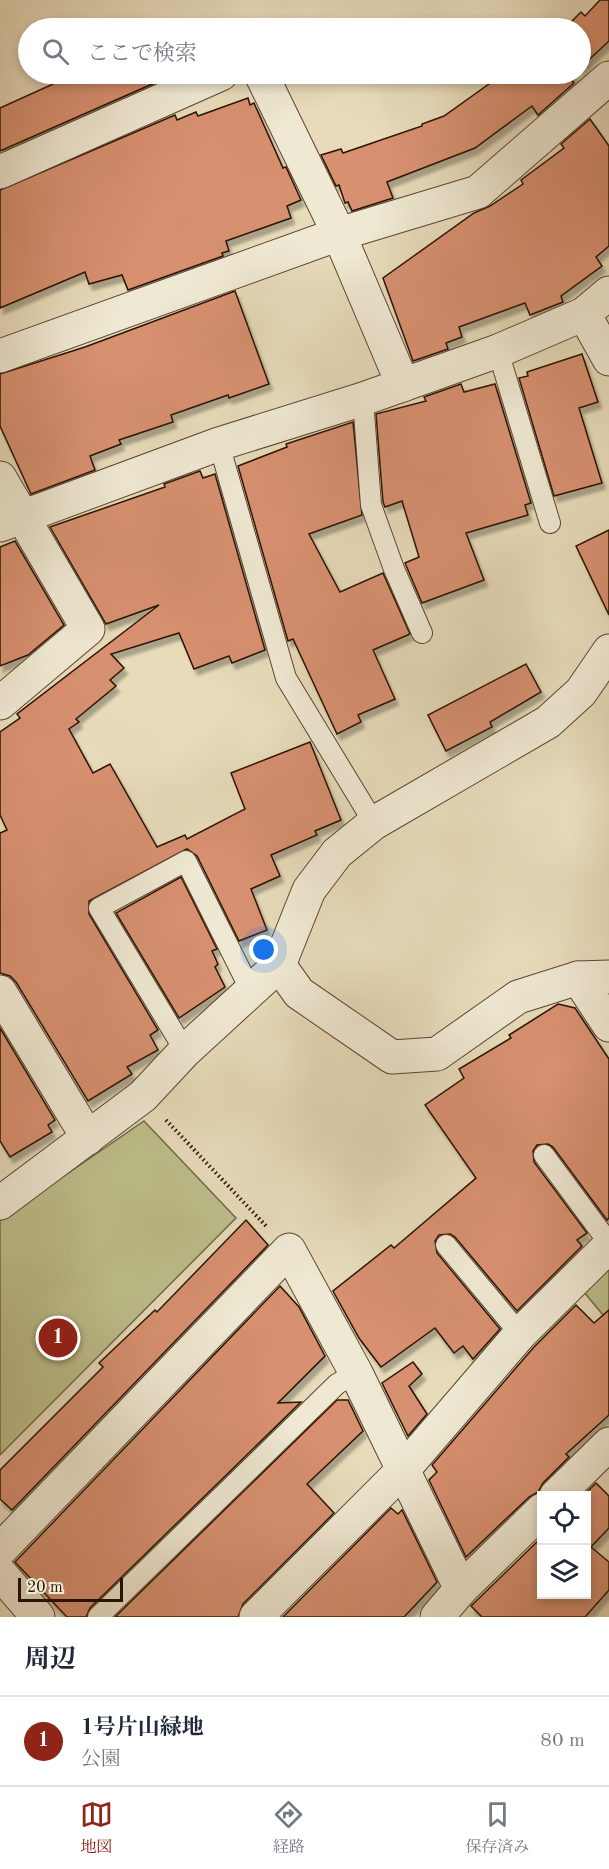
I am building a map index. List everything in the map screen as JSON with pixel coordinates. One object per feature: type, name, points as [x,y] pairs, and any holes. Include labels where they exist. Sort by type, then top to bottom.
[{"type":"street","points":[[0,356],[339,234],[478,192],[609,78]]},
{"type":"street","points":[[0,171],[198,84]]},
{"type":"street","points":[[266,84],[339,234],[403,385]]},
{"type":"street","points":[[10,521],[219,444],[363,399],[498,351],[584,314],[609,293]]},
{"type":"street","points":[[584,314],[609,359]]},
{"type":"street","points":[[0,478],[10,521],[88,629],[0,703]]},
{"type":"street","points":[[0,1203],[143,1096],[185,1051],[279,965],[309,890],[337,853],[374,823],[548,722],[581,692],[609,651]]},
{"type":"street","points":[[279,965],[299,993],[392,1057],[437,1054],[518,997],[594,978],[609,1025]]},
{"type":"street","points":[[0,992],[88,1138]]},
{"type":"street","points":[[256,1617],[403,1470],[520,1334],[609,1244]]},
{"type":"street","points":[[0,1550],[289,1250],[356,1373],[461,1588]]},
{"type":"street","points":[[561,1491],[609,1444]]},
{"type":"street","points":[[437,1617],[461,1588],[537,1515]]},
{"type":"street","points":[[0,1573],[38,1617]]},
{"type":"lane","points":[[498,351],[550,523]]},
{"type":"lane","points":[[363,399],[371,505],[394,569],[422,633]]},
{"type":"lane","points":[[219,444],[286,678],[374,823]]},
{"type":"lane","points":[[185,1051],[99,908],[186,861],[251,991]]},
{"type":"lane","points":[[544,1155],[609,1244]]},
{"type":"lane","points":[[446,1245],[520,1334]]},
{"type":"lane","points":[[98,1617],[337,1384],[356,1373]]},
{"type":"path","points":[[143,1096],[289,1250]]},
{"type":"green space","points":[[144,1121],[236,1218],[0,1455],[0,1220]]},
{"type":"green space","points":[[609,1254],[609,1322],[578,1285]]},
{"type":"building","points":[[600,0],[609,0],[609,41],[591,58],[591,18],[575,18],[581,12],[585,16]]},
{"type":"building","points":[[53,84],[152,84],[0,151],[0,108]]},
{"type":"building","points":[[489,84],[573,84],[538,115],[532,106],[475,148],[387,182],[393,198],[352,211],[348,202],[345,203],[339,185],[336,186],[321,155],[341,149],[343,153],[422,126],[422,124],[444,116]]},
{"type":"building","points":[[248,98],[250,105],[254,103],[283,168],[286,167],[301,200],[287,206],[291,218],[226,241],[229,251],[222,253],[223,256],[128,290],[122,275],[89,284],[85,272],[0,308],[0,190],[175,115],[177,120],[196,112],[198,116]]},
{"type":"building","points":[[590,119],[609,146],[609,246],[596,257],[602,266],[561,296],[563,302],[530,315],[525,303],[459,327],[462,337],[446,343],[448,349],[413,361],[383,278],[474,213],[490,206],[523,184],[521,180],[564,148],[561,144]]},
{"type":"building","points":[[235,291],[269,384],[229,398],[228,395],[171,415],[173,422],[119,440],[121,444],[90,456],[95,470],[31,494],[0,426],[0,374],[85,347]]},
{"type":"building","points":[[582,354],[598,402],[579,408],[602,483],[554,496],[519,378],[528,376],[527,372]]},
{"type":"building","points":[[461,384],[464,392],[495,384],[531,503],[525,505],[528,515],[466,533],[484,580],[422,603],[405,563],[419,557],[402,501],[385,507],[383,502],[376,414],[426,401],[424,397]]},
{"type":"building","points":[[353,422],[362,515],[309,534],[340,592],[383,573],[410,634],[373,650],[395,699],[358,715],[361,722],[337,734],[293,639],[288,641],[238,466],[287,447],[286,444]]},
{"type":"building","points":[[200,471],[203,478],[215,474],[265,650],[232,663],[229,656],[194,669],[179,633],[111,654],[124,668],[110,680],[116,686],[76,719],[79,722],[69,729],[93,773],[110,764],[157,847],[185,835],[187,839],[245,809],[231,773],[310,742],[341,820],[315,831],[317,835],[271,855],[280,876],[251,889],[267,930],[239,941],[197,856],[187,849],[89,901],[89,914],[158,1030],[150,1035],[158,1050],[127,1067],[132,1074],[88,1101],[16,982],[10,976],[0,973],[0,833],[7,830],[0,815],[0,732],[20,718],[17,714],[159,605],[106,624],[50,527],[165,487],[164,484]]},
{"type":"building","points":[[609,530],[609,615],[576,546]]},
{"type":"building","points":[[15,541],[64,625],[28,655],[0,666],[0,547]]},
{"type":"building","points":[[526,664],[541,692],[490,722],[492,727],[446,751],[428,715]]},
{"type":"building","points":[[181,877],[217,949],[212,951],[218,964],[215,967],[225,987],[179,1018],[116,913]]},
{"type":"building","points":[[558,1004],[575,1008],[609,1059],[609,1218],[607,1220],[553,1147],[548,1144],[537,1145],[533,1151],[534,1162],[587,1233],[577,1240],[582,1246],[517,1311],[455,1237],[450,1234],[439,1235],[435,1241],[437,1253],[500,1329],[473,1359],[463,1346],[454,1353],[435,1328],[381,1367],[359,1338],[333,1291],[391,1245],[394,1248],[476,1178],[425,1105],[464,1078],[459,1069],[511,1038],[509,1035]]},
{"type":"building","points":[[0,1028],[55,1120],[48,1125],[52,1132],[10,1157],[0,1141]]},
{"type":"building","points":[[246,1220],[268,1245],[12,1510],[0,1499],[0,1470],[103,1367],[99,1363],[155,1310],[157,1312]]},
{"type":"building","points":[[280,1286],[299,1307],[325,1356],[278,1403],[301,1402],[90,1608],[86,1617],[67,1617],[15,1562]]},
{"type":"building","points":[[576,1305],[594,1323],[609,1310],[609,1415],[566,1454],[569,1457],[543,1483],[537,1493],[529,1497],[466,1557],[429,1480],[437,1472],[432,1465],[534,1347]]},
{"type":"building","points":[[413,1362],[422,1374],[409,1386],[427,1414],[408,1436],[382,1383]]},
{"type":"building","points":[[337,1400],[348,1400],[363,1431],[307,1484],[334,1513],[243,1604],[238,1617],[115,1617]]},
{"type":"building","points":[[596,1483],[609,1496],[609,1528],[591,1547],[591,1491],[588,1491]]},
{"type":"building","points":[[391,1508],[398,1514],[402,1510],[437,1582],[404,1617],[283,1617]]},
{"type":"building","points":[[537,1542],[537,1599],[591,1599],[591,1547],[609,1562],[609,1590],[585,1617],[482,1617],[471,1606]]},
{"type":"place","name":"1号片山緑地","points":[[58,1338]]}]
